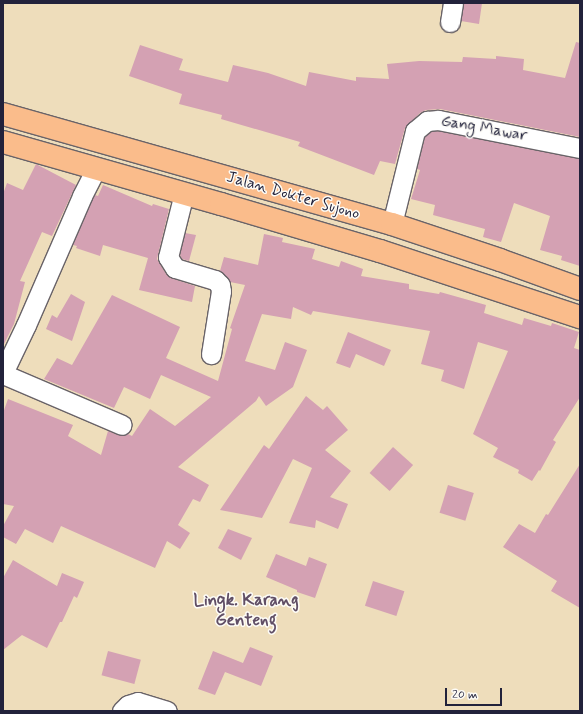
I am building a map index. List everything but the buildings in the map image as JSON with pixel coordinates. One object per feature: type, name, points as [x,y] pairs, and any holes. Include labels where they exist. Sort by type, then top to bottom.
[{"type":"highway","name":"Jalan Dokter Sujono","points":[[3,114],[392,224],[580,289]]},
{"type":"highway","points":[[3,142],[184,193],[442,270],[580,318]]},
{"type":"highway","points":[[221,204],[227,177]]},
{"type":"street","points":[[450,22],[453,3]]},
{"type":"street","name":"Gang Mawar","points":[[392,224],[415,131],[427,121],[438,120],[580,148]]},
{"type":"street","points":[[96,169],[82,196],[26,325],[3,373],[122,425]]},
{"type":"street","points":[[184,193],[168,257],[175,268],[214,280],[220,285],[221,292],[211,354]]},
{"type":"street","points":[[122,711],[128,705],[138,702],[167,711]]},
{"type":"district","name":"Lingk. Karang Genteng","points":[[246,611]]}]
